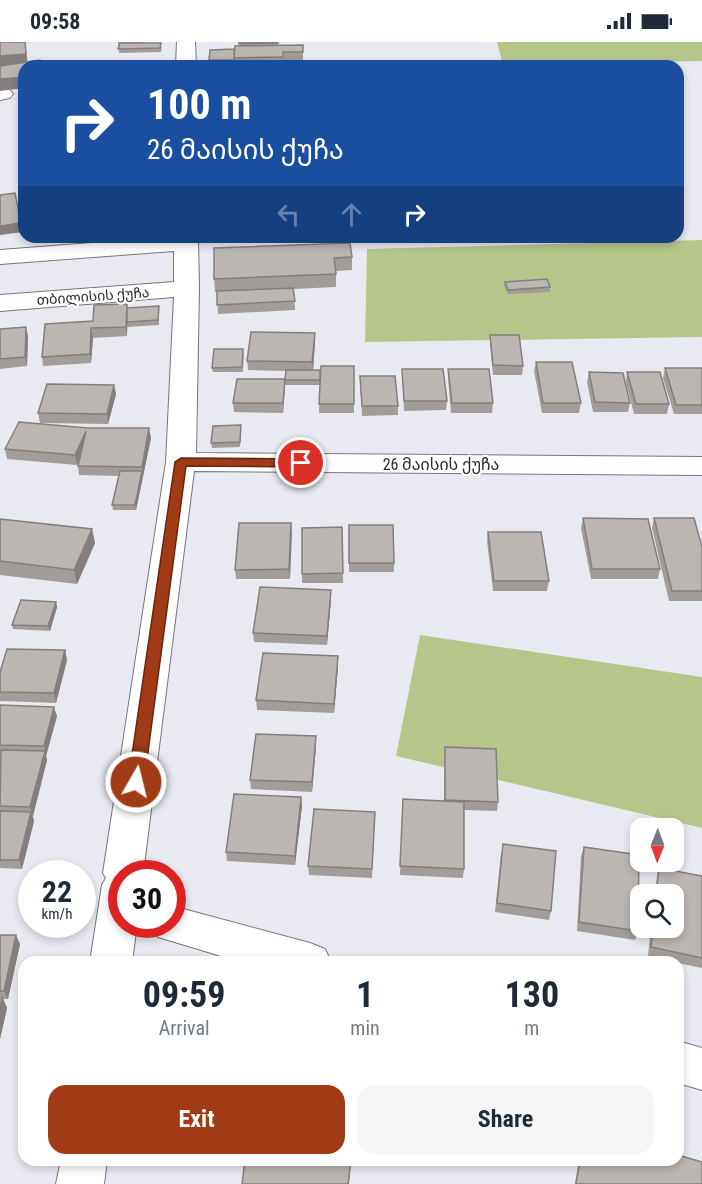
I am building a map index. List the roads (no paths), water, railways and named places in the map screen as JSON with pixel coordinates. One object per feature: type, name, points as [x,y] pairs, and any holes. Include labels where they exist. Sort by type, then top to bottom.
[{"type":"street","points":[[186,42],[186,60]]},
{"type":"street","points":[[0,257],[153,243]]},
{"type":"street","points":[[126,860],[181,462],[187,289],[186,243]]},
{"type":"street","name":"თბილისის ქუჩა","points":[[0,303],[187,289]]},
{"type":"street","name":"26 მაისის ქუჩა","points":[[181,462],[702,466]]},
{"type":"street","points":[[186,928],[288,956]]},
{"type":"street","points":[[112,956],[115,938]]},
{"type":"street","points":[[684,1064],[702,1069]]},
{"type":"street","points":[[80,1184],[83,1166]]}]
